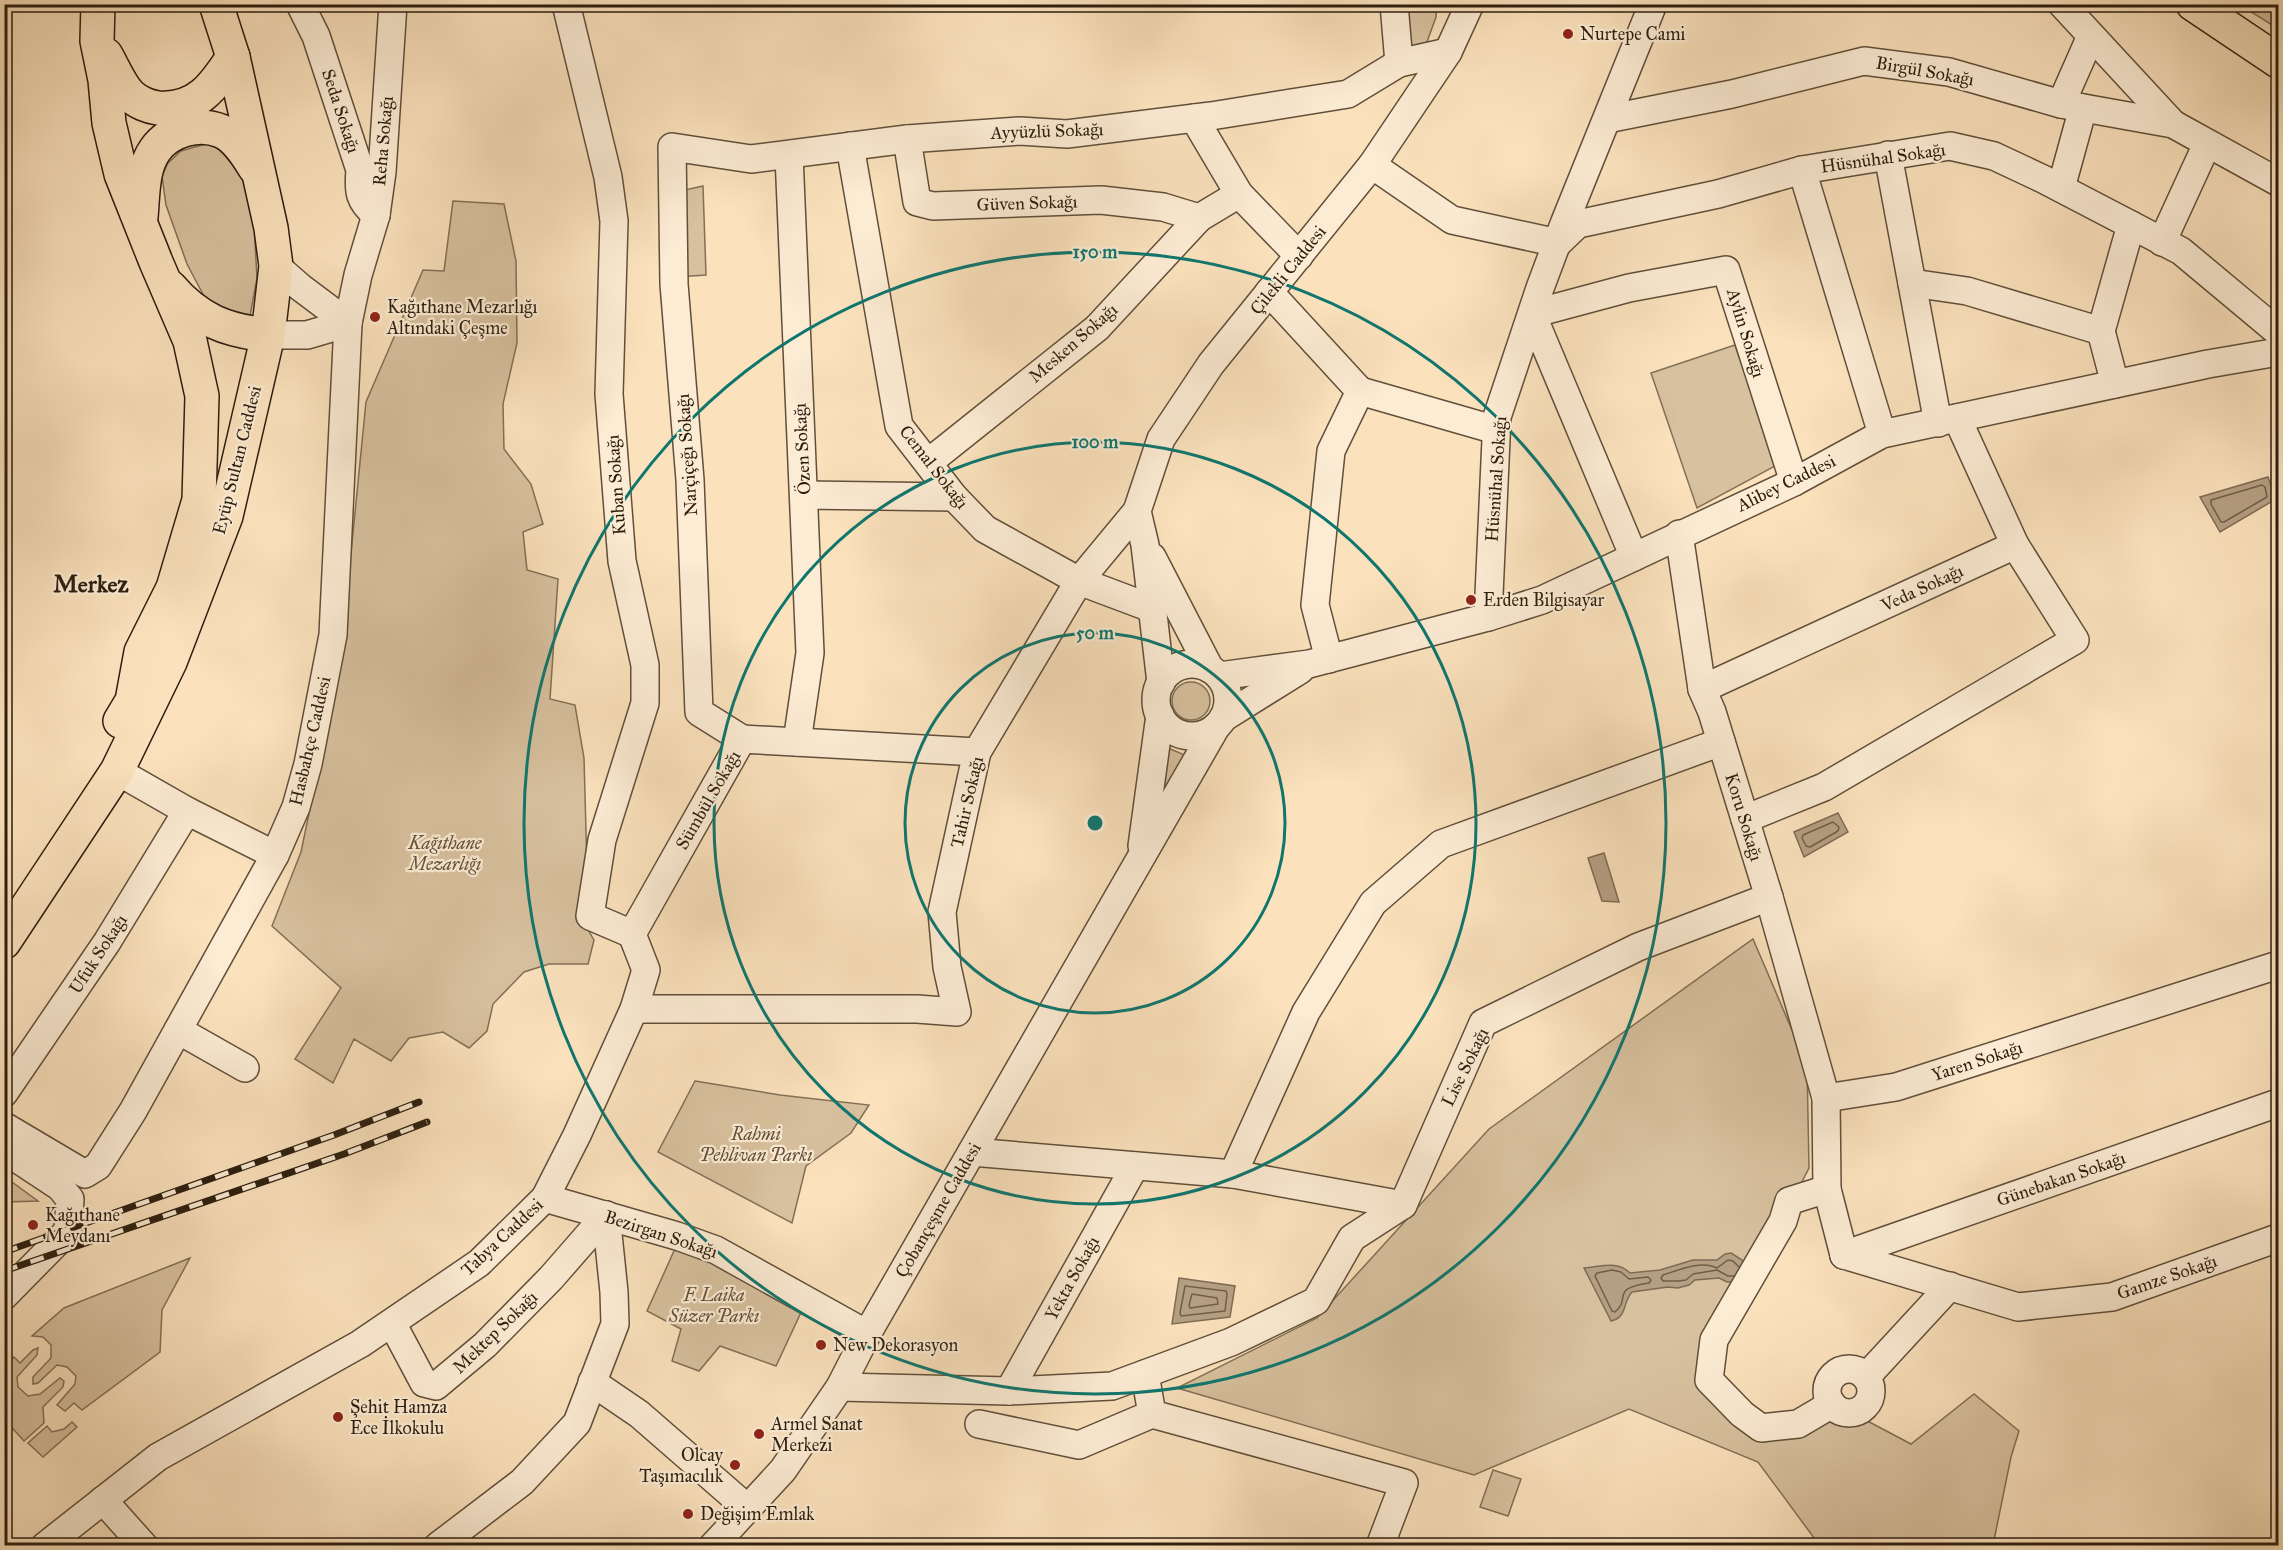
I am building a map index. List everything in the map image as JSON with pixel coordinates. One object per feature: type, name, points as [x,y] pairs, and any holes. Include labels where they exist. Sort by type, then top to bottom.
[{"type":"main road","name":"Eyüp Sultan Caddesi","points":[[4,902],[59,824],[132,702],[141,652],[173,588],[199,500],[202,396],[190,341],[162,278],[121,174],[109,123],[105,80],[97,40],[98,4]]},
{"type":"main road","name":"Eyüp Sultan Caddesi","points":[[4,942],[117,771],[170,662],[226,516],[268,335],[276,266],[271,228],[233,57],[216,4]]},
{"type":"main road","points":[[2193,4],[2278,61]]},
{"type":"main road","points":[[97,40],[129,94],[150,107],[174,109],[198,100],[216,83],[233,57]]},
{"type":"main road","points":[[141,225],[145,173],[155,150],[175,133],[197,127],[223,131],[242,148],[260,174]]},
{"type":"main road","points":[[162,278],[176,294],[211,321],[235,330],[268,335]]},
{"type":"street","name":"Seda Sokağı","points":[[300,4],[316,36],[360,170],[358,190],[371,210]]},
{"type":"street","name":"Reha Sokağı","points":[[371,210],[380,4]]},
{"type":"street","name":"Reha Sokağı","points":[[348,323],[358,274],[356,250],[382,172],[393,4]]},
{"type":"street","name":"Kuban Sokağı","points":[[566,4],[608,177],[614,221],[609,394],[622,561],[645,665],[645,703],[602,840],[590,916],[632,934]]},
{"type":"street","points":[[1394,4],[1399,63]]},
{"type":"street","name":"Çilekli Caddesi","points":[[1137,511],[1161,439],[1211,364],[1372,165],[1448,52],[1470,4]]},
{"type":"street","name":"Hüsnühal Sokağı","points":[[1488,617],[1497,417],[1558,243],[1653,4]]},
{"type":"street","name":"Birgül Sokağı","points":[[2062,4],[2173,124],[2278,182]]},
{"type":"street","points":[[2061,188],[2072,106],[2091,36]]},
{"type":"street","name":"Ayyüzlü Sokağı","points":[[672,147],[750,159],[907,139],[1020,131],[1067,134],[1194,118],[1348,94],[1399,63],[1448,52]]},
{"type":"street","name":"Birgül Sokağı","points":[[1607,119],[1732,94],[1864,61],[1949,72],[2072,106],[2173,124]]},
{"type":"street","points":[[1194,118],[1239,194],[1299,256]]},
{"type":"street","name":"Güven Sokağı","points":[[907,139],[917,202],[933,206],[1101,200],[1163,207],[1199,218]]},
{"type":"street","points":[[2162,242],[2207,144]]},
{"type":"street","name":"Cemal Sokağı","points":[[850,146],[899,426],[954,497],[985,529],[1079,581],[1151,608]]},
{"type":"street","name":"Hüsnühal Sokağı","points":[[1558,243],[1578,224],[1718,194],[1802,170],[1950,146],[1994,156],[2061,188],[2181,251],[2278,332]]},
{"type":"street","name":"Narçiçeğı Sokağı","points":[[672,147],[674,284],[690,480],[699,712],[742,739]]},
{"type":"street","name":"Özen Sokağı","points":[[789,155],[810,652],[797,742]]},
{"type":"street","points":[[1745,819],[1824,788],[2075,640],[2014,545],[1947,420],[1912,283],[1888,155]]},
{"type":"street","points":[[1372,165],[1452,220],[1558,243]]},
{"type":"street","points":[[1802,170],[1882,434]]},
{"type":"street","name":"Mesken Sokağı","points":[[929,462],[1096,328],[1199,218],[1239,194]]},
{"type":"street","points":[[2115,384],[2101,331],[2131,225]]},
{"type":"street","points":[[276,266],[348,323]]},
{"type":"street","name":"Aylin Sokağı","points":[[1532,314],[1629,288],[1726,270],[1794,482]]},
{"type":"street","points":[[1912,283],[1967,291],[2101,331]]},
{"type":"street","points":[[1269,292],[1360,391],[1496,430]]},
{"type":"street","points":[[1532,314],[1634,557]]},
{"type":"street","points":[[268,335],[307,335],[348,323]]},
{"type":"street","name":"Hasbahçe Caddesi","points":[[4,1126],[85,1174],[98,1166],[178,1030],[275,855],[296,807],[308,764],[333,635],[348,323]]},
{"type":"street","name":"Alibey Caddesi","points":[[1215,672],[1319,662],[1488,617],[1542,600],[1794,482],[1882,434],[2208,364],[2278,352]]},
{"type":"street","points":[[1319,662],[1315,605],[1331,451],[1360,391]]},
{"type":"street","points":[[804,495],[954,497]]},
{"type":"street","points":[[1137,511],[1145,545],[1161,682]]},
{"type":"street","name":"Tahir Sokağı","points":[[634,1009],[917,1009],[957,1012],[947,967],[942,912],[977,752],[1079,581],[1137,511]]},
{"type":"street","name":"Koru Sokağı","points":[[1679,534],[1702,689],[1721,742],[1769,897],[1826,1098]]},
{"type":"street","points":[[1145,545],[1225,686],[1228,696],[1228,708],[1220,722],[1196,736],[1174,731],[1160,715],[1157,704],[1157,693],[1161,682],[1177,667],[1188,664],[1200,665],[1215,672]]},
{"type":"street","name":"Veda Sokağı","points":[[1702,689],[2014,545]]},
{"type":"street","name":"Alibey Caddesi","points":[[1220,722],[1319,662]]},
{"type":"street","name":"Çobançeşme Caddesi","points":[[1141,859],[1160,715]]},
{"type":"street","name":"Çobançeşme Caddesi","points":[[713,1545],[783,1470],[840,1387],[867,1334],[1220,722]]},
{"type":"street","name":"Sümbül Sokağı","points":[[632,934],[742,739],[977,752]]},
{"type":"street","points":[[1233,1174],[1306,1012],[1373,903],[1441,844],[1721,742]]},
{"type":"street","points":[[117,771],[187,811],[275,855]]},
{"type":"street","name":"Ufuk Sokağı","points":[[4,1093],[107,942],[187,811]]},
{"type":"street","name":"Lise Sokağı","points":[[1403,1205],[1483,1023],[1638,947],[1769,897]]},
{"type":"street","points":[[632,934],[646,970],[634,1009]]},
{"type":"street","name":"Yaren Sokağı","points":[[1826,1098],[1896,1087],[2278,965]]},
{"type":"street","name":"Tabya Caddesi","points":[[45,1545],[158,1457],[360,1344],[479,1263],[545,1198],[577,1136],[634,1009]]},
{"type":"street","points":[[178,1030],[245,1068]]},
{"type":"street","points":[[1826,1098],[1827,1189],[1844,1255]]},
{"type":"street","name":"Günebakan Sokağı","points":[[1844,1255],[2278,1103]]},
{"type":"street","points":[[4,1150],[60,1187],[70,1200],[68,1231],[4,1296]]},
{"type":"street","points":[[972,1152],[1233,1174],[1403,1205]]},
{"type":"street","name":"Yekta Sokağı","points":[[1009,1391],[1135,1166]]},
{"type":"street","points":[[1827,1189],[1789,1201],[1783,1221],[1714,1340],[1709,1380],[1742,1414],[1761,1428],[1798,1424],[1832,1404],[1827,1394],[1827,1387],[1834,1375],[1840,1370],[1854,1370],[1866,1377],[1950,1286]]},
{"type":"street","name":"Bezirgan Sokağı","points":[[545,1198],[716,1250],[867,1334]]},
{"type":"street","points":[[840,1387],[1009,1391],[1112,1386],[1231,1342],[1316,1301],[1352,1238],[1403,1205]]},
{"type":"street","points":[[438,1545],[522,1482],[577,1423],[615,1324],[606,1215]]},
{"type":"street","name":"Mektep Sokağı","points":[[392,1323],[424,1383],[436,1386],[485,1345],[550,1278],[606,1215]]},
{"type":"street","name":"Gamze Sokağı","points":[[1844,1255],[2018,1307],[2112,1297],[2278,1238]]},
{"type":"street","points":[[1145,1374],[1152,1414]]},
{"type":"street","points":[[592,1382],[639,1414],[747,1508]]},
{"type":"street","points":[[979,1424],[1079,1445],[1152,1414],[1404,1483],[1380,1545]]},
{"type":"street","points":[[103,1500],[144,1545]]},
{"type":"green space","points":[[1400,5],[1437,5],[1436,17],[1423,53],[1404,53]]},
{"type":"green space","points":[[2240,5],[2278,5],[2278,27],[2277,28]]},
{"type":"green space","points":[[209,143],[221,148],[244,173],[254,225],[257,278],[250,316],[206,300],[187,264],[166,205],[162,176],[168,163],[181,151]]},
{"type":"green space","points":[[703,186],[706,275],[677,277],[680,191]]},
{"type":"green space","name":"Kağıthane Mezarlığı","points":[[453,201],[504,204],[516,261],[517,343],[503,404],[504,449],[531,484],[543,524],[523,532],[527,570],[558,579],[550,699],[575,705],[584,758],[587,868],[579,914],[594,940],[588,964],[549,964],[524,972],[493,1004],[487,1031],[469,1048],[443,1032],[409,1038],[391,1061],[354,1039],[333,1083],[295,1059],[341,988],[272,926],[301,852],[340,664],[366,402],[423,270],[444,271]]},
{"type":"green space","points":[[1735,345],[1777,465],[1697,508],[1651,373]]},
{"type":"green space","points":[[1191,682],[1204,688],[1210,701],[1204,714],[1191,720],[1178,714],[1172,701],[1178,688]]},
{"type":"green space","points":[[1168,748],[1187,756],[1160,805]]},
{"type":"green space","points":[[1753,939],[1807,1065],[1809,1168],[1700,1381],[1749,1430],[1830,1412],[1860,1417],[1911,1444],[1974,1394],[2019,1431],[2011,1457],[1993,1545],[1820,1546],[1758,1462],[1629,1409],[1474,1475],[1177,1388],[1317,1318],[1489,1129]]},
{"type":"green space","name":"Rahmi Pehlivan Parkı","points":[[695,1081],[780,1095],[869,1105],[851,1133],[806,1166],[792,1223],[658,1152]]},
{"type":"green space","points":[[5,1177],[38,1201],[5,1202]]},
{"type":"green space","name":"F. Laika Süzer Parkı","points":[[678,1242],[804,1306],[776,1366],[720,1346],[699,1371],[672,1361],[681,1329],[647,1311]]},
{"type":"green space","points":[[190,1258],[162,1310],[160,1352],[82,1410],[74,1403],[65,1411],[57,1405],[75,1384],[76,1376],[67,1367],[57,1365],[38,1383],[33,1384],[33,1377],[51,1358],[51,1345],[43,1337],[32,1336],[64,1308]]},
{"type":"green space","points":[[38,1348],[37,1355],[17,1377],[18,1387],[28,1396],[40,1394],[60,1378],[64,1381],[63,1387],[43,1407],[44,1423],[24,1441],[5,1420],[5,1366],[14,1357],[20,1363]]},
{"type":"green space","points":[[72,1422],[77,1427],[43,1457],[28,1443],[47,1426],[52,1432],[64,1429]]},
{"type":"green space","points":[[1493,1470],[1521,1479],[1508,1516],[1480,1507]]},
{"type":"water","points":[[2268,477],[2276,499],[2220,532],[2200,497]]},
{"type":"water","points":[[1838,813],[1848,832],[1804,857],[1794,832]]},
{"type":"water","points":[[1604,853],[1619,902],[1602,901],[1588,858]]},
{"type":"water","points":[[1731,1253],[1742,1260],[1748,1269],[1741,1282],[1727,1282],[1719,1278],[1695,1280],[1689,1285],[1678,1288],[1668,1287],[1632,1292],[1620,1316],[1611,1321],[1584,1268],[1614,1265],[1630,1273],[1660,1270],[1693,1260],[1717,1260]]},
{"type":"water","points":[[1179,1278],[1235,1286],[1230,1317],[1172,1324]]},
{"type":"railway","points":[[4,1252],[334,1135],[419,1102]]},
{"type":"railway","points":[[4,1271],[344,1154],[427,1122]]},
{"type":"place","name":"Nurtepe Cami","points":[[1568,34]]},
{"type":"place","name":"Kağıthane Mezarlığı Altındaki Çeşme","points":[[375,317]]},
{"type":"place","name":"Erden Bilgisayar","points":[[1471,600]]},
{"type":"place","name":"Kağıthane Meydanı","points":[[33,1225]]},
{"type":"place","name":"New Dekorasyon","points":[[821,1345]]},
{"type":"place","name":"Şehit Hamza Ece İlkokulu","points":[[338,1417]]},
{"type":"place","name":"Armel Sanat Merkezi","points":[[759,1434]]},
{"type":"place","name":"Olcay Taşımacılık","points":[[735,1465]]},
{"type":"place","name":"Değişim Emlak","points":[[688,1514]]},
{"type":"district","name":"Merkez","points":[[91,584]]}]
